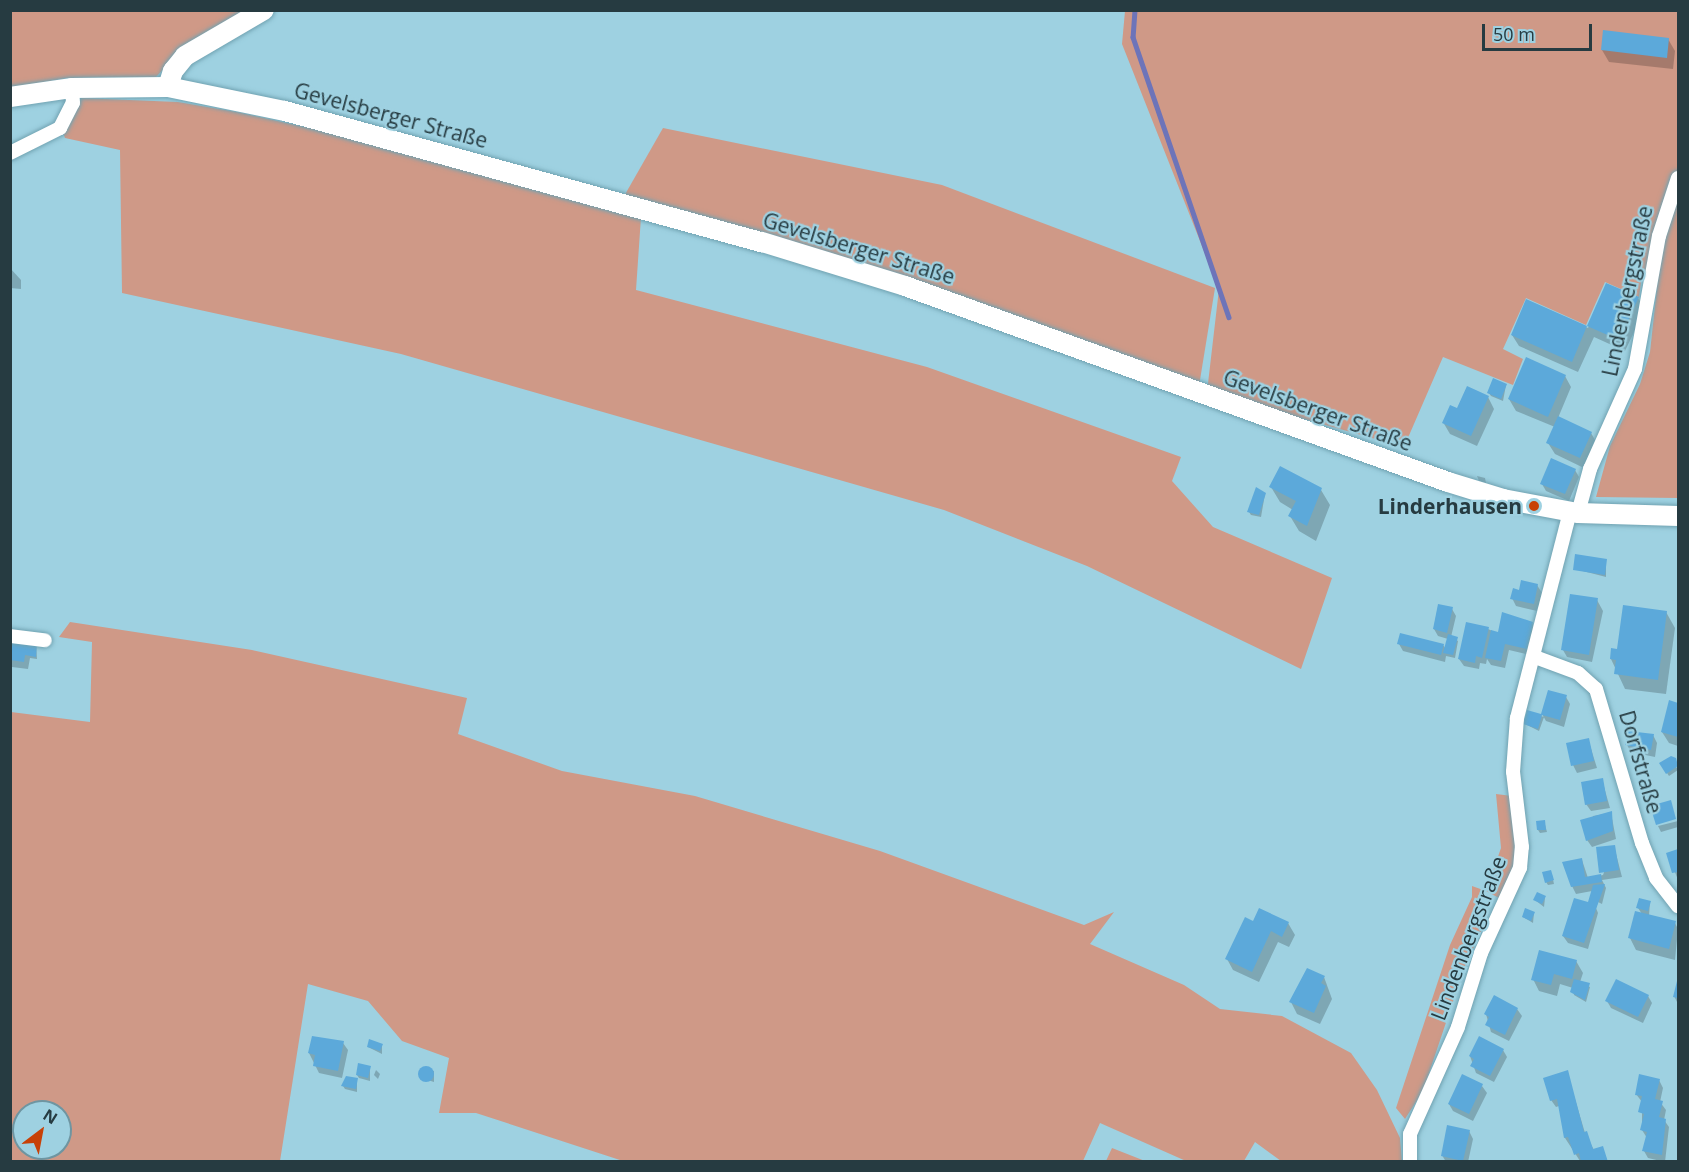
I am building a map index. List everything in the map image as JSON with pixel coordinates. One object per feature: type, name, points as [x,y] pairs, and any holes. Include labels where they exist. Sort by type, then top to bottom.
[{"type":"main road","points":[[168,87],[173,71],[186,56],[264,10]]},
{"type":"main road","name":"Gevelsberger Straße","points":[[10,97],[72,88],[168,87],[285,111],[830,262],[1065,342],[1448,483],[1574,512],[1678,516]]},
{"type":"street","points":[[10,153],[60,128],[73,103],[72,88]]},
{"type":"street","name":"Lindenbergstraße","points":[[1410,1161],[1410,1134],[1458,1027],[1481,953],[1520,868],[1522,847],[1513,772],[1515,735],[1574,512],[1590,469],[1635,369],[1659,236],[1678,178]]},
{"type":"street","points":[[10,636],[45,640]]},
{"type":"street","name":"Dorfstraße","points":[[1535,657],[1578,673],[1596,688],[1642,843],[1656,878],[1678,906]]},
{"type":"shaded area","points":[[11,11],[250,11],[174,58],[156,77],[67,78],[11,88]]},
{"type":"shaded area","points":[[1125,11],[1678,11],[1678,498],[1596,497],[1610,446],[1640,384],[1650,352],[1658,278],[1642,275],[1639,297],[1605,282],[1586,325],[1526,298],[1503,349],[1523,359],[1513,385],[1443,357],[1404,447],[1207,392],[1219,289],[1122,44]]},
{"type":"shaded area","points":[[81,98],[178,102],[237,112],[372,142],[641,217],[636,290],[927,367],[1181,457],[1172,481],[1213,527],[1332,578],[1301,669],[1087,566],[944,510],[401,354],[122,293],[120,150],[65,138],[62,130]]},
{"type":"shaded area","points":[[663,128],[942,185],[1215,288],[1199,386],[623,198]]},
{"type":"shaded area","points":[[70,622],[252,650],[467,698],[458,734],[562,771],[695,796],[880,851],[1084,925],[1114,912],[1090,944],[1184,985],[1220,1009],[1282,1016],[1351,1053],[1377,1090],[1400,1138],[1402,1161],[1281,1161],[1255,1142],[1244,1161],[1186,1161],[1100,1123],[1083,1161],[623,1161],[476,1113],[439,1113],[449,1058],[402,1041],[368,1001],[308,984],[280,1161],[11,1161],[11,712],[90,722],[92,642],[59,637]]},
{"type":"shaded area","points":[[1496,794],[1512,796],[1516,861],[1499,898],[1486,891],[1501,848]]},
{"type":"shaded area","points":[[1472,886],[1486,891],[1474,917],[1485,923],[1465,966],[1423,1091],[1405,1119],[1396,1108],[1450,945],[1472,897]]},
{"type":"shaded area","points":[[1112,1148],[1145,1161],[1106,1161]]},
{"type":"building","points":[[1603,30],[1669,38],[1667,58],[1601,50]]},
{"type":"building","points":[[1606,283],[1639,297],[1619,340],[1587,326]]},
{"type":"building","points":[[1526,299],[1587,326],[1572,362],[1511,335]]},
{"type":"building","points":[[1526,357],[1566,375],[1548,417],[1508,399]]},
{"type":"building","points":[[1493,378],[1507,384],[1501,399],[1487,393]]},
{"type":"building","points":[[1467,386],[1489,396],[1471,436],[1442,423],[1450,405],[1457,408]]},
{"type":"building","points":[[1558,416],[1592,432],[1580,458],[1546,443]]},
{"type":"building","points":[[1551,458],[1576,469],[1565,494],[1540,484]]},
{"type":"building","points":[[1280,466],[1322,488],[1307,526],[1288,516],[1296,501],[1269,487]]},
{"type":"building","points":[[1256,487],[1266,493],[1259,515],[1247,512]]},
{"type":"building","points":[[1575,554],[1607,559],[1605,575],[1573,570]]},
{"type":"building","points":[[1521,580],[1538,584],[1534,604],[1510,599],[1513,588],[1519,590]]},
{"type":"building","points":[[1570,594],[1598,598],[1589,655],[1561,650]]},
{"type":"building","points":[[1438,604],[1453,607],[1447,633],[1433,629]]},
{"type":"building","points":[[1623,605],[1667,611],[1658,680],[1614,674],[1616,660],[1610,659],[1611,648],[1617,649]]},
{"type":"building","points":[[1502,612],[1533,622],[1527,649],[1505,644],[1501,661],[1485,658],[1491,630],[1498,632]]},
{"type":"building","points":[[1466,622],[1489,627],[1482,658],[1476,656],[1475,663],[1458,659]]},
{"type":"building","points":[[1400,633],[1444,644],[1441,655],[1397,644]]},
{"type":"building","points":[[1448,634],[1458,637],[1453,655],[1443,653]]},
{"type":"building","points":[[10,642],[37,644],[36,657],[25,655],[24,662],[10,660]]},
{"type":"building","points":[[1548,690],[1567,695],[1560,720],[1542,715],[1538,729],[1523,724],[1527,710],[1541,714]]},
{"type":"building","points":[[1669,700],[1678,703],[1678,737],[1661,732]]},
{"type":"building","points":[[1628,731],[1654,734],[1651,750],[1625,745]]},
{"type":"building","points":[[1589,738],[1594,761],[1571,766],[1566,743]]},
{"type":"building","points":[[1671,756],[1676,758],[1678,766],[1666,774],[1659,763]]},
{"type":"building","points":[[1603,778],[1607,801],[1585,805],[1581,782]]},
{"type":"building","points":[[1671,800],[1676,819],[1656,825],[1650,806]]},
{"type":"building","points":[[1612,811],[1613,831],[1586,841],[1580,820]]},
{"type":"building","points":[[1545,820],[1546,830],[1537,830],[1536,821]]},
{"type":"building","points":[[1615,845],[1619,870],[1599,873],[1596,847]]},
{"type":"building","points":[[1678,849],[1678,872],[1672,873],[1666,853]]},
{"type":"building","points":[[1582,858],[1585,877],[1601,874],[1602,882],[1571,887],[1562,862]]},
{"type":"building","points":[[1551,870],[1554,880],[1545,883],[1542,872]]},
{"type":"building","points":[[1605,884],[1584,943],[1562,936],[1574,898],[1588,902],[1593,885]]},
{"type":"building","points":[[1537,892],[1546,896],[1542,904],[1533,900]]},
{"type":"building","points":[[1639,898],[1651,901],[1648,911],[1636,908]]},
{"type":"building","points":[[1259,908],[1289,922],[1282,937],[1271,931],[1252,972],[1225,959],[1245,917],[1253,921]]},
{"type":"building","points":[[1525,908],[1535,912],[1531,921],[1522,917]]},
{"type":"building","points":[[1635,911],[1676,921],[1669,949],[1628,938]]},
{"type":"building","points":[[1539,950],[1577,960],[1572,979],[1554,974],[1551,985],[1531,980]]},
{"type":"building","points":[[1307,968],[1325,976],[1321,983],[1326,986],[1314,1013],[1289,1002]]},
{"type":"building","points":[[1678,977],[1678,998],[1673,997]]},
{"type":"building","points":[[1574,979],[1590,983],[1585,1000],[1570,992]]},
{"type":"building","points":[[1616,979],[1649,995],[1638,1017],[1605,1001]]},
{"type":"building","points":[[1494,995],[1518,1008],[1505,1035],[1485,1025],[1489,1017],[1484,1014]]},
{"type":"building","points":[[312,1036],[344,1041],[338,1071],[313,1066],[315,1055],[308,1053]]},
{"type":"building","points":[[1479,1036],[1504,1049],[1490,1076],[1470,1066],[1474,1059],[1469,1056]]},
{"type":"building","points":[[369,1039],[383,1044],[380,1051],[367,1047]]},
{"type":"building","points":[[358,1063],[371,1066],[368,1078],[356,1075]]},
{"type":"building","points":[[426,1066],[432,1068],[434,1074],[432,1080],[426,1082],[420,1080],[418,1074],[420,1068]]},
{"type":"building","points":[[1568,1070],[1584,1132],[1587,1131],[1593,1149],[1603,1146],[1608,1162],[1581,1162],[1579,1153],[1574,1155],[1568,1137],[1564,1138],[1557,1099],[1550,1101],[1543,1078]]},
{"type":"building","points":[[1462,1074],[1483,1084],[1469,1114],[1448,1104]]},
{"type":"building","points":[[1639,1074],[1660,1079],[1655,1099],[1663,1101],[1659,1117],[1666,1119],[1662,1155],[1642,1151],[1647,1132],[1640,1130],[1644,1114],[1638,1112],[1642,1096],[1635,1095]]},
{"type":"building","points":[[346,1076],[358,1078],[356,1089],[341,1086]]},
{"type":"building","points":[[1447,1125],[1470,1130],[1463,1161],[1441,1156]]},
{"type":"waterway","points":[[1135,10],[1133,37],[1229,317]]},
{"type":"place","name":"Linderhausen","points":[[1534,506]]}]
